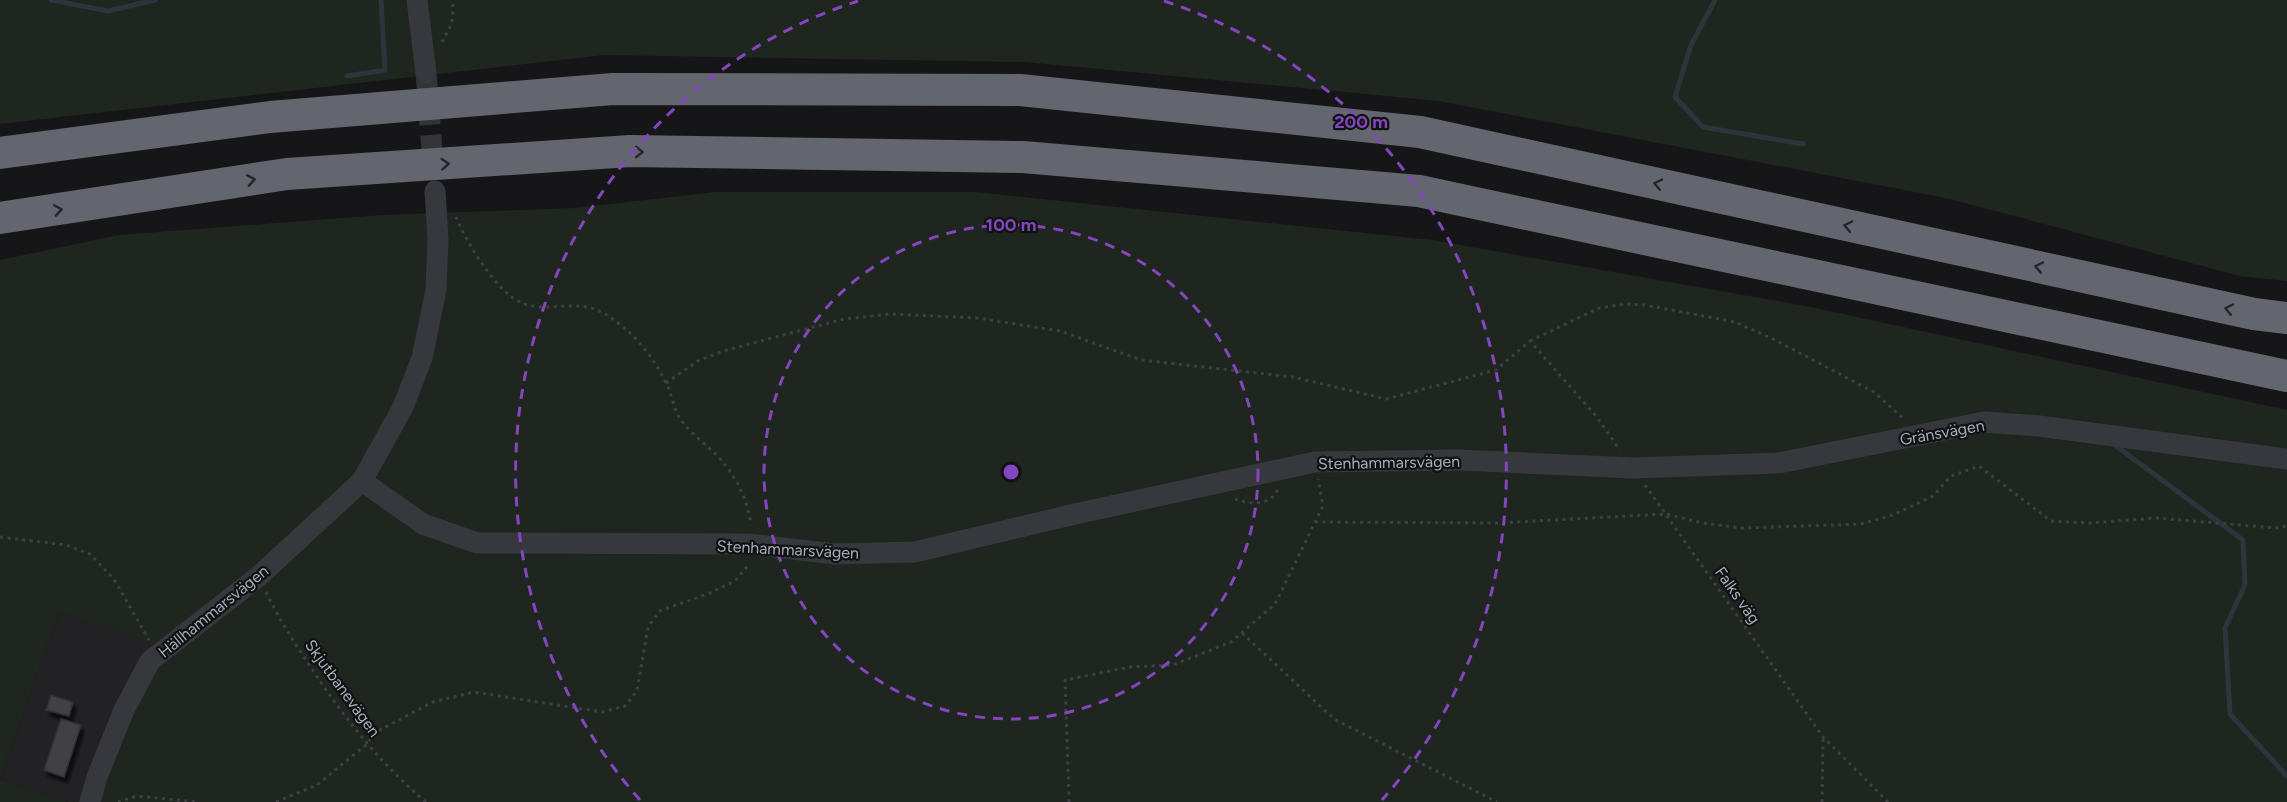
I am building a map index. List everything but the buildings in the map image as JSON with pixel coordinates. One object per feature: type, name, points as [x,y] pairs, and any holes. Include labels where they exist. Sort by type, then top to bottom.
[{"type":"highway","points":[[0,153],[270,117],[613,89],[1020,90],[1420,132],[2231,309],[2287,318]]},
{"type":"highway","points":[[0,218],[287,174],[630,151],[1023,157],[1419,191],[2287,376]]},
{"type":"street","points":[[417,0],[426,73]]},
{"type":"street","points":[[362,481],[403,407],[422,358],[436,290],[438,240],[435,190]]},
{"type":"street","name":"Gränsvägen","points":[[1633,468],[1779,463],[1984,422],[2039,426],[2287,459]]},
{"type":"street","name":"Stenhammarsvägen","points":[[362,481],[423,524],[477,543],[749,544],[835,554],[915,552],[1075,514],[1316,462],[1459,460],[1633,468]]},
{"type":"street","name":"Hällhammarsvägen","points":[[90,802],[97,777],[124,710],[150,661],[259,576],[362,481]]},
{"type":"path","points":[[441,43],[452,23],[453,0]]},
{"type":"path","points":[[666,383],[698,361],[723,351],[844,319],[891,314],[977,318],[1060,331],[1141,360],[1293,377],[1386,399],[1496,370],[1530,341],[1599,308],[1626,304],[1645,305],[1735,322],[1773,339],[1874,392],[1908,422]]},
{"type":"path","name":"Falks väg","points":[[1530,341],[1596,416],[1823,737],[1888,802]]},
{"type":"path","points":[[1069,802],[1065,680],[1130,667],[1173,665],[1231,642],[1242,633],[1275,604],[1323,506],[1316,462]]},
{"type":"path","points":[[1315,522],[1497,523],[1666,514],[1702,524],[1741,528],[1860,524],[1893,515],[1933,496],[1951,476],[1979,466],[2051,521],[2090,523],[2156,518],[2276,528],[2287,526]]},
{"type":"path","points":[[0,537],[66,544],[90,554],[114,579],[158,654]]},
{"type":"path","name":"Skjutbanevägen","points":[[259,576],[276,614],[327,693],[399,779],[426,802]]},
{"type":"path","points":[[1242,633],[1334,719],[1497,802]]},
{"type":"path","points":[[1822,802],[1823,737]]},
{"type":"path","points":[[118,802],[137,796],[197,802]]},
{"type":"shaded area","points":[[0,0],[2287,0],[2287,281],[2240,276],[1946,198],[1439,101],[1024,62],[604,55],[0,124]]},
{"type":"shaded area","points":[[716,192],[976,192],[1432,240],[1806,306],[2287,410],[2287,802],[90,802],[97,777],[167,647],[59,613],[0,779],[0,260],[119,235],[382,215],[575,208]]},
{"type":"shaded area","points":[[59,613],[167,647],[90,802],[68,802],[0,779]]},
{"type":"shaded area","points":[[0,779],[68,802],[0,802]]},
{"type":"waterway","points":[[51,0],[108,11],[155,0]]},
{"type":"waterway","points":[[347,76],[385,70],[381,0]]},
{"type":"waterway","points":[[1715,0],[1691,45],[1675,97],[1703,127],[1803,144]]},
{"type":"waterway","points":[[2116,446],[2243,540],[2245,585],[2225,628],[2230,714],[2287,776]]},
{"type":"tunnel","points":[[426,73],[434,175]]}]
